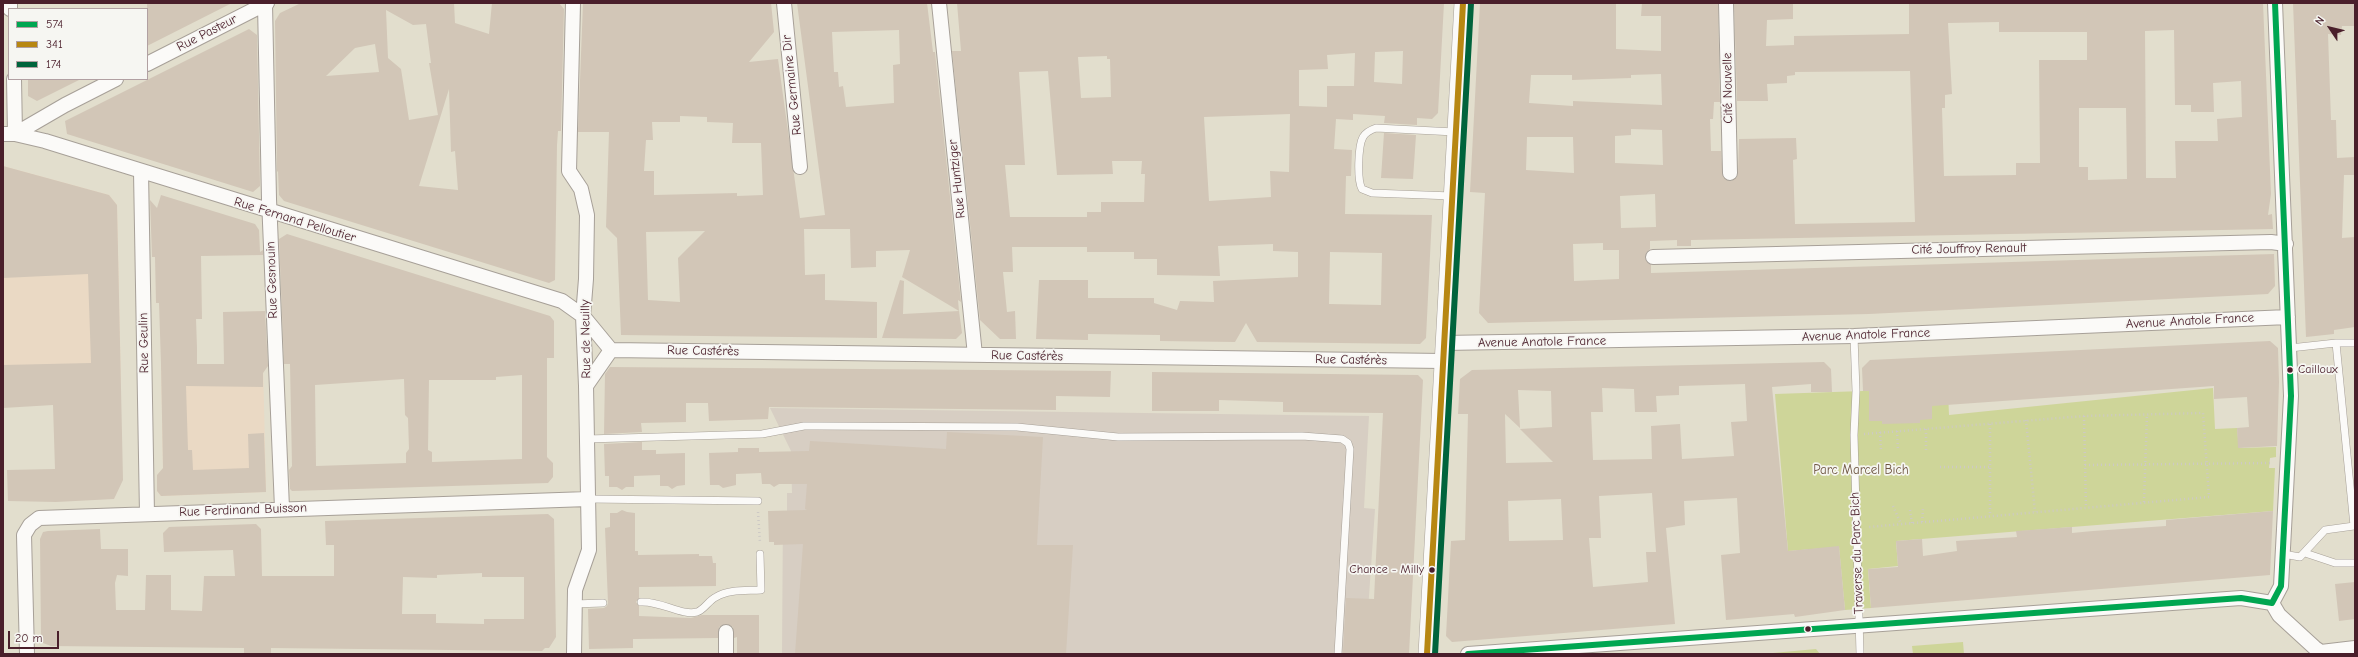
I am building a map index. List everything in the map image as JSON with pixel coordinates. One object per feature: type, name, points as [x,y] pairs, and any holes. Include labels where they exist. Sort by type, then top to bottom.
[{"type":"street","name":"Rue de Neuilly","points":[[573,3],[569,172],[581,189],[587,215],[586,279],[582,316],[586,386],[589,550],[575,590],[574,654]]},
{"type":"street","name":"Rue Germaine Dir","points":[[784,3],[800,167]]},
{"type":"street","name":"Rue Huntziger","points":[[940,3],[974,355]]},
{"type":"street","points":[[1427,654],[1463,3]]},
{"type":"street","name":"Cité Nouvelle","points":[[1726,3],[1730,173]]},
{"type":"street","points":[[2272,603],[2281,586],[2291,396],[2275,3]]},
{"type":"street","name":"Rue Pasteur","points":[[148,63],[266,4]]},
{"type":"street","name":"Rue Gesnouin","points":[[266,4],[269,212],[282,508]]},
{"type":"street","points":[[9,134],[14,80]]},
{"type":"street","points":[[9,134],[43,118],[114,80]]},
{"type":"street","points":[[43,118],[39,129],[45,141]]},
{"type":"street","name":"Rue Fernand Pelloutier","points":[[9,134],[45,141],[269,212],[562,301],[582,316]]},
{"type":"street","name":"Rue Geulin","points":[[141,172],[147,514]]},
{"type":"street","name":"Cité Jouffroy Renault","points":[[1653,257],[2255,243],[2286,244]]},
{"type":"street","points":[[582,316],[611,350],[586,386]]},
{"type":"street","name":"Avenue Anatole France","points":[[1444,343],[1854,336],[2288,317]]},
{"type":"street","name":"Rue Castérès","points":[[611,350],[1443,361]]},
{"type":"street","name":"Rue Ferdinand Buisson","points":[[27,654],[24,535],[30,525],[39,518],[282,508],[588,499]]},
{"type":"street","points":[[1468,654],[2241,598],[2272,603]]},
{"type":"street","points":[[2272,603],[2279,615],[2315,648],[2322,652],[2355,648]]},
{"type":"street","points":[[726,632],[726,654]]},
{"type":"lane","points":[[1452,196],[1367,192],[1362,189],[1358,180],[1360,143],[1366,133],[1371,130],[1376,128],[1455,132]]},
{"type":"lane","name":"Traverse du Parc Bich","points":[[1854,336],[1856,392],[1854,434],[1860,654]]},
{"type":"lane","points":[[2283,554],[2300,556],[2305,553],[2325,530],[2354,526],[2336,343]]},
{"type":"lane","points":[[2290,348],[2336,343],[2355,343]]},
{"type":"lane","points":[[587,439],[762,434],[804,426],[1017,427],[1118,437],[1302,436],[1342,439],[1348,443],[1350,449],[1338,654]]},
{"type":"lane","points":[[588,499],[758,501]]},
{"type":"lane","points":[[2305,553],[2335,563],[2355,563]]},
{"type":"lane","points":[[640,602],[654,601],[685,613],[699,612],[714,597],[727,591],[761,590],[760,554]]},
{"type":"lane","points":[[574,604],[603,603]]},
{"type":"path","points":[[1854,434],[2084,416],[2203,412],[2208,497],[1856,528]]},
{"type":"path","points":[[2144,502],[2147,414]]},
{"type":"path","points":[[2084,416],[2086,508]]},
{"type":"path","points":[[2026,420],[2035,512]]},
{"type":"path","points":[[1990,424],[1990,516]]},
{"type":"path","points":[[1926,429],[1926,452]]},
{"type":"path","points":[[1897,431],[1898,450]]},
{"type":"path","points":[[1880,432],[1881,450]]},
{"type":"path","points":[[2085,465],[2287,463]]},
{"type":"path","points":[[1940,467],[1990,467]]},
{"type":"path","points":[[758,501],[760,554]]},
{"type":"path","points":[[1893,506],[1901,524]]},
{"type":"path","points":[[1922,522],[1923,509]]},
{"type":"path","points":[[1910,510],[1912,523]]},
{"type":"shaded area","points":[[3,166],[109,195],[117,205],[121,384],[52,385],[3,378]]},
{"type":"shaded area","points":[[161,364],[263,364],[266,489],[263,492],[161,496],[157,491],[157,475],[163,471]]},
{"type":"shaded area","points":[[770,408],[1369,416],[1364,508],[1375,509],[1365,654],[782,654],[783,511],[787,511],[787,493],[792,493],[791,451]]},
{"type":"green space","name":"Parc Marcel Bich","points":[[2213,388],[2215,429],[2237,428],[2239,448],[2276,447],[2276,457],[2270,458],[2269,468],[2275,468],[2273,511],[1896,541],[1898,566],[1868,569],[1871,608],[1845,610],[1839,547],[1788,551],[1775,394],[1863,391],[1948,392],[1949,415]]},
{"type":"green space","points":[[1963,642],[1964,654],[1913,654],[1912,646]]},
{"type":"green space","points":[[1816,649],[1820,654],[1762,654]]},
{"type":"building","points":[[147,3],[232,3],[148,45]]},
{"type":"building","points":[[301,3],[454,3],[455,23],[489,34],[492,3],[559,3],[564,9],[561,131],[558,131],[557,145],[555,280],[549,283],[284,201],[279,195],[278,171],[277,172],[275,21],[280,13]],"holes":[[[386,10],[413,25],[426,24],[431,63],[429,63],[438,115],[409,120],[401,69],[388,58]],[[375,44],[379,72],[326,76],[355,48]],[[449,89],[451,152],[455,151],[458,190],[419,186]]]},
{"type":"building","points":[[583,3],[771,3],[774,32],[749,62],[778,59],[800,218],[825,215],[797,3],[927,3],[933,52],[935,52],[961,302],[958,300],[959,311],[902,277],[910,250],[876,251],[876,267],[851,268],[850,229],[804,229],[805,275],[825,274],[825,300],[877,302],[877,338],[621,335],[617,238],[606,227],[609,132],[578,132]],"holes":[[[899,30],[900,64],[893,65],[894,103],[846,107],[843,86],[839,87],[838,72],[834,72],[832,32]],[[680,116],[707,117],[707,122],[733,123],[732,143],[761,143],[763,195],[737,196],[737,193],[654,195],[654,171],[644,171],[646,140],[653,140],[652,122],[680,122]],[[705,231],[678,258],[680,302],[648,300],[646,232]]]},
{"type":"building","points":[[957,3],[1444,3],[1438,113],[1432,119],[1417,118],[1417,125],[1384,123],[1385,116],[1353,114],[1353,120],[1336,119],[1334,149],[1352,150],[1351,176],[1346,176],[1345,214],[1432,215],[1426,338],[1420,344],[1257,342],[1246,323],[1235,342],[1160,341],[1160,335],[1088,334],[1088,340],[1036,339],[1039,280],[1088,280],[1088,298],[1154,298],[1154,303],[1177,310],[1180,301],[1214,302],[1213,281],[1298,277],[1298,252],[1273,251],[1273,244],[1218,246],[1220,276],[1157,275],[1157,259],[1134,259],[1134,252],[1087,252],[1087,247],[1012,247],[1013,272],[1003,272],[1007,312],[1015,311],[1016,339],[1000,339],[980,320],[952,51],[961,51]],"holes":[[[1403,51],[1402,84],[1374,82],[1375,52]],[[1355,53],[1354,86],[1327,86],[1327,107],[1299,106],[1299,70],[1328,69],[1327,55]],[[1107,56],[1107,59],[1110,59],[1111,97],[1081,98],[1078,57]],[[1048,71],[1057,175],[1113,174],[1112,161],[1142,161],[1141,174],[1145,174],[1144,202],[1101,202],[1101,212],[1087,212],[1087,217],[1010,217],[1005,165],[1025,165],[1019,72]],[[1290,114],[1289,172],[1270,171],[1271,197],[1209,201],[1204,117]],[[1330,252],[1382,253],[1381,305],[1329,304]]]},
{"type":"building","points":[[1480,3],[1616,3],[1616,49],[1661,51],[1661,16],[1641,16],[1642,3],[1718,3],[1720,102],[1714,102],[1713,119],[1710,119],[1711,151],[1721,151],[1723,177],[1731,181],[1737,177],[1738,173],[1739,139],[1796,138],[1797,159],[1793,160],[1795,224],[1915,222],[1910,71],[1795,72],[1795,75],[1787,76],[1787,83],[1767,84],[1768,101],[1737,101],[1734,3],[1793,3],[1793,19],[1767,20],[1766,46],[1794,45],[1794,36],[1909,34],[1909,3],[2263,3],[2271,194],[2268,215],[2272,214],[2273,229],[1691,240],[1691,246],[1677,246],[1677,240],[1650,241],[1650,249],[1646,253],[1645,258],[1651,265],[1651,273],[2274,254],[2275,286],[2268,294],[1869,314],[1488,323],[1479,313],[1485,193],[1470,192]],"holes":[[[1999,22],[1999,32],[2087,32],[2087,60],[2039,60],[2040,163],[2016,163],[2016,175],[1944,176],[1942,108],[1945,108],[1945,95],[1952,94],[1948,23]],[[2174,30],[2175,105],[2191,105],[2191,112],[2214,112],[2213,83],[2241,81],[2242,117],[2217,119],[2218,141],[2175,141],[2176,178],[2146,178],[2145,31]],[[1661,74],[1662,105],[1573,101],[1573,106],[1529,103],[1531,75],[1572,75],[1572,80],[1631,78],[1631,75]],[[2079,108],[2126,108],[2127,179],[2088,180],[2088,167],[2079,167]],[[1631,129],[1662,130],[1663,165],[1615,163],[1615,136],[1631,135]],[[1527,137],[1573,137],[1574,173],[1526,170]],[[1655,194],[1656,227],[1621,228],[1620,196]],[[1603,243],[1603,250],[1619,250],[1619,279],[1574,281],[1573,244]]]},
{"type":"building","points":[[2293,3],[2355,3],[2355,26],[2342,26],[2341,35],[2328,34],[2331,120],[2336,120],[2337,158],[2355,157],[2355,175],[2344,175],[2342,238],[2355,237],[2355,327],[2334,330],[2334,334],[2306,337]]},
{"type":"building","points":[[249,29],[257,35],[260,186],[253,192],[67,134],[65,121]]},
{"type":"building","points":[[28,80],[79,80],[37,101],[28,96]]},
{"type":"building","points":[[1384,133],[1416,135],[1413,179],[1381,178]]},
{"type":"building","points":[[3,166],[109,195],[117,205],[123,480],[114,499],[56,502],[8,501],[7,470],[55,469],[53,405],[3,408],[3,365],[91,363],[88,274],[3,278]]},
{"type":"building","points":[[161,195],[255,224],[259,230],[260,252],[263,250],[263,255],[201,256],[202,319],[196,319],[197,364],[224,364],[223,312],[265,311],[268,366],[263,373],[263,387],[186,386],[188,450],[192,450],[193,470],[249,468],[248,434],[264,433],[266,492],[161,496],[157,491],[157,475],[163,468],[161,364],[159,303],[156,303],[155,257],[152,257],[150,200],[157,208]]},
{"type":"building","points":[[287,234],[550,316],[554,321],[554,358],[547,358],[547,457],[553,463],[553,477],[548,483],[292,491],[290,489],[289,470],[292,466],[290,364],[284,364],[279,239]],"holes":[[[522,375],[522,459],[432,462],[432,452],[428,450],[429,380],[496,380],[496,377]],[[404,379],[405,415],[408,418],[409,449],[406,453],[406,463],[316,466],[315,385]]]},
{"type":"building","points":[[900,280],[904,281],[903,314],[959,311],[962,333],[956,339],[882,338]]},
{"type":"building","points":[[2270,341],[2278,348],[2279,382],[2277,446],[2238,448],[2237,428],[2249,427],[2247,397],[2214,399],[2214,386],[1932,406],[1932,419],[1920,420],[1920,423],[1882,424],[1882,421],[1869,421],[1869,391],[1863,391],[1862,368],[1870,360]]},
{"type":"building","points":[[1824,362],[1831,369],[1832,392],[1811,392],[1811,384],[1772,387],[1788,551],[1839,546],[1845,610],[1795,617],[1794,614],[1726,620],[1721,555],[1740,553],[1737,498],[1684,501],[1685,525],[1666,528],[1675,624],[1452,642],[1446,636],[1451,541],[1465,540],[1468,414],[1458,414],[1460,379],[1472,370]],"holes":[[[1745,384],[1747,421],[1731,422],[1734,456],[1682,459],[1680,424],[1651,426],[1652,459],[1593,460],[1591,412],[1603,412],[1602,388],[1634,389],[1635,412],[1657,412],[1656,396],[1679,395],[1679,386]],[[1518,390],[1551,391],[1552,427],[1520,429],[1553,462],[1506,463],[1505,414],[1520,428]],[[1652,493],[1656,552],[1646,552],[1648,582],[1593,587],[1589,538],[1601,538],[1599,496]],[[1561,499],[1563,540],[1509,541],[1508,501]]]},
{"type":"building","points":[[610,367],[1111,371],[1110,397],[1056,396],[1056,410],[769,407],[768,419],[709,421],[708,403],[686,403],[686,422],[641,423],[642,432],[604,434],[605,374]]},
{"type":"building","points":[[1152,372],[1418,375],[1423,380],[1409,654],[1343,654],[1346,598],[1374,599],[1383,413],[1283,412],[1283,402],[1219,400],[1219,411],[1152,411]]},
{"type":"building","points":[[947,432],[1043,437],[1037,545],[1073,545],[1066,654],[795,654],[803,544],[774,545],[774,542],[769,542],[768,511],[807,510],[805,509],[807,484],[779,484],[774,487],[770,484],[762,484],[761,473],[736,474],[736,485],[723,488],[719,485],[710,485],[709,453],[738,452],[738,448],[759,448],[759,452],[809,451],[810,441],[946,449]]},
{"type":"building","points":[[642,442],[642,450],[656,450],[656,454],[685,453],[685,485],[677,486],[672,489],[668,486],[660,486],[660,475],[634,476],[634,487],[626,487],[622,490],[617,487],[609,487],[609,476],[605,476],[604,444]]},
{"type":"building","points":[[622,510],[635,513],[635,551],[638,551],[638,555],[699,554],[699,556],[712,556],[713,563],[716,563],[716,586],[639,587],[639,598],[636,602],[639,606],[639,616],[691,618],[702,615],[759,615],[759,654],[737,654],[737,637],[734,638],[733,627],[726,624],[719,627],[718,638],[633,639],[633,648],[589,649],[588,609],[604,608],[608,603],[605,528],[610,527],[610,513],[617,513]]},
{"type":"building","points":[[2273,511],[2270,575],[1871,608],[1868,569],[1898,567],[1896,541],[1922,539],[1923,556],[1957,551],[1956,541],[2017,537],[2016,531],[2072,527],[2072,533],[2166,526],[2166,520]]},
{"type":"building","points":[[548,514],[554,519],[556,637],[549,648],[545,648],[542,651],[271,648],[271,654],[244,654],[244,648],[51,646],[43,643],[41,638],[40,539],[43,532],[100,529],[101,549],[128,549],[128,576],[117,575],[115,583],[116,610],[145,610],[146,575],[171,575],[171,610],[202,611],[204,576],[235,576],[233,550],[164,552],[163,533],[169,527],[256,524],[261,529],[262,576],[334,576],[334,545],[326,545],[325,521]],"holes":[[[482,573],[482,577],[524,577],[524,619],[484,619],[484,624],[436,623],[436,614],[402,614],[403,577],[437,578],[437,575]]]},
{"type":"building","points":[[2355,582],[2355,619],[2339,621],[2335,584]]},
{"type":"transit line","name":"341","points":[[1427,654],[1463,3]]},
{"type":"transit line","name":"174","points":[[1435,654],[1471,3]]},
{"type":"transit line","name":"574","points":[[1468,654],[2241,598],[2272,603],[2281,586],[2291,396],[2275,3]]},
{"type":"place","name":"Cailloux","points":[[2290,370]]},
{"type":"place","name":"Chance - Milly","points":[[1432,570]]}]
